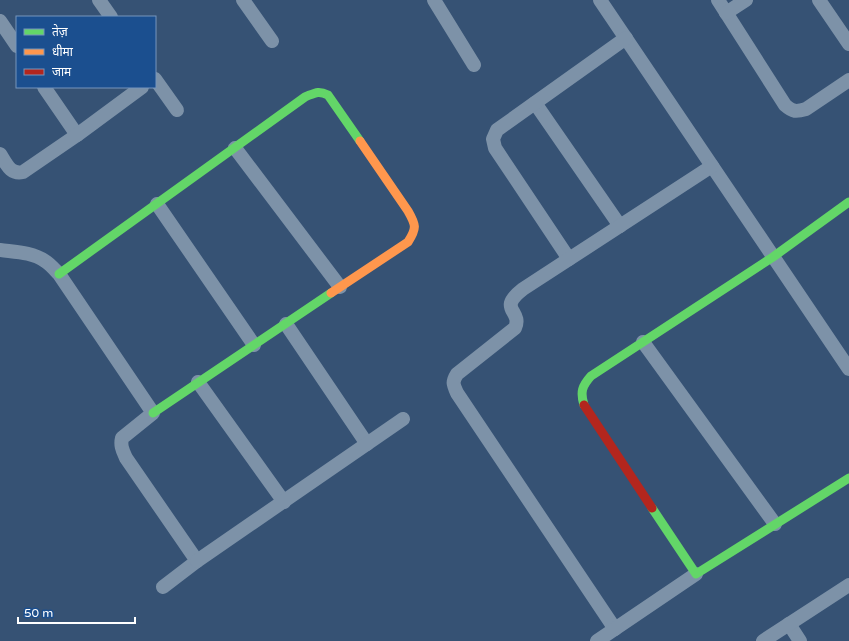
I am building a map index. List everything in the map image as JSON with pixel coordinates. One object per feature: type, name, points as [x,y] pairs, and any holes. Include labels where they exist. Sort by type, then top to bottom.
[{"type":"street","points":[[99,0],[110,16]]},
{"type":"street","points":[[242,0],[272,41]]},
{"type":"street","points":[[434,0],[474,66]]},
{"type":"street","points":[[600,0],[849,369]]},
{"type":"street","points":[[718,0],[785,105],[791,110],[798,111],[806,109],[849,80]]},
{"type":"street","points":[[726,13],[746,0]]},
{"type":"street","points":[[819,0],[849,44]]},
{"type":"street","points":[[0,21],[16,45]]},
{"type":"street","points":[[569,259],[495,148],[494,139],[497,130],[626,38]]},
{"type":"street","points":[[156,80],[177,110]]},
{"type":"street","points":[[45,88],[77,135]]},
{"type":"street","points":[[0,154],[9,168],[14,172],[23,172],[77,135],[141,88]]},
{"type":"street","points":[[59,274],[305,97],[318,92],[328,95],[408,211],[414,223],[414,233],[408,242],[198,382],[153,413],[122,438],[122,449],[126,458],[197,561]]},
{"type":"street","points":[[535,103],[620,226]]},
{"type":"street","points":[[235,148],[340,287]]},
{"type":"street","points":[[615,629],[457,393],[453,384],[454,379],[457,374],[515,328],[517,324],[516,319],[510,307],[514,296],[712,166]]},
{"type":"street","points":[[157,204],[254,345]]},
{"type":"street","points":[[696,574],[585,407],[581,390],[584,383],[591,376],[848,206]]},
{"type":"street","points":[[0,250],[35,255],[46,261],[59,274],[153,413]]},
{"type":"street","points":[[286,324],[367,444]]},
{"type":"street","points":[[643,342],[775,524]]},
{"type":"street","points":[[198,382],[284,502]]},
{"type":"street","points":[[163,587],[197,561],[403,419]]},
{"type":"street","points":[[597,641],[696,574],[849,478]]},
{"type":"street","points":[[763,641],[849,585]]},
{"type":"street","points":[[789,624],[800,641]]},
{"type":"traffic: fast","points":[[59,274],[305,97],[314,93],[319,92],[328,95],[360,141]]},
{"type":"traffic: fast","points":[[584,405],[582,393],[591,376],[773,257],[849,202]]},
{"type":"traffic: fast","points":[[153,413],[331,293]]},
{"type":"traffic: fast","points":[[652,508],[696,574],[849,478]]},
{"type":"traffic: slow","points":[[331,293],[408,242],[414,230],[414,223],[408,211],[360,141]]},
{"type":"traffic: jam","points":[[584,405],[652,508]]}]
